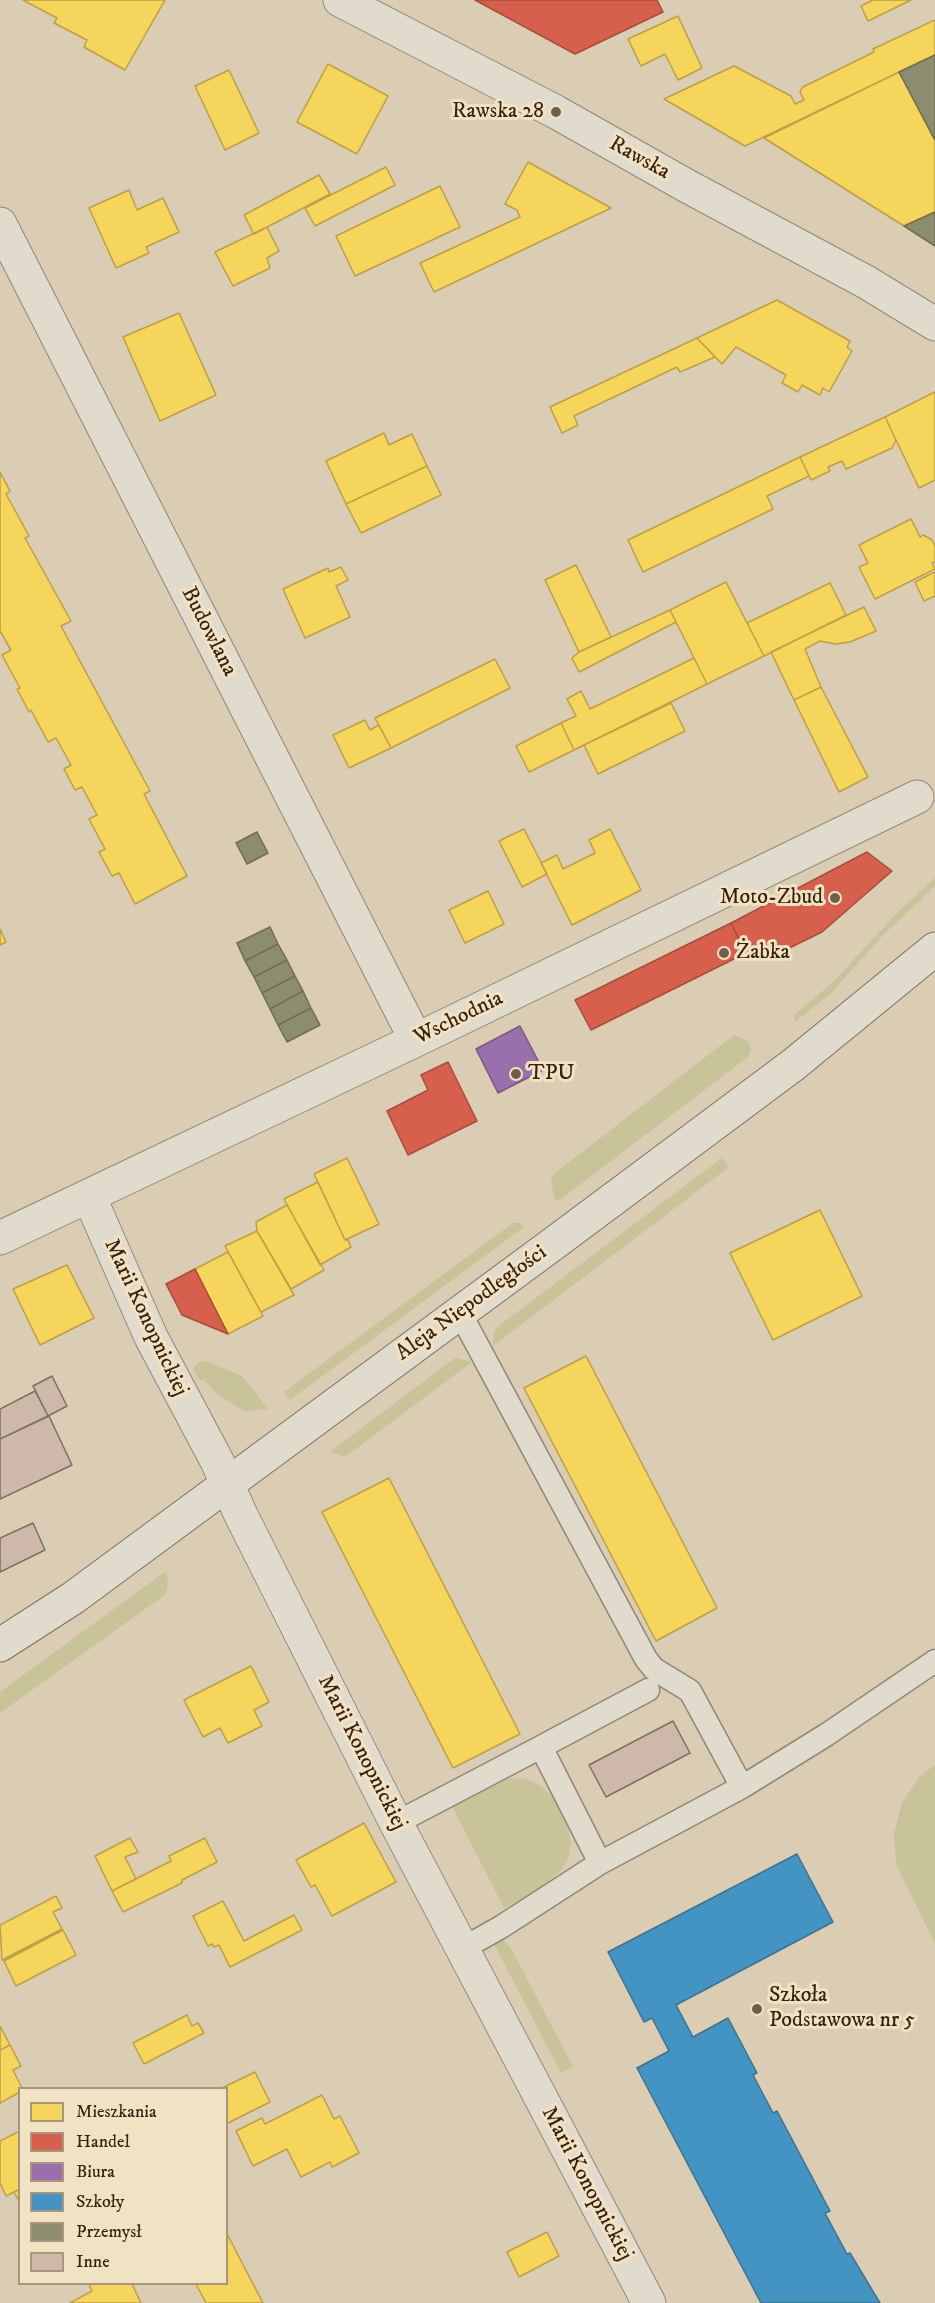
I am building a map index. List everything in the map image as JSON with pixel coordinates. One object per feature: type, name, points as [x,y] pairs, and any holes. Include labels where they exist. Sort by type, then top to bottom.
[{"type":"street","name":"Rawska","points":[[340,0],[556,112],[687,186],[866,282],[935,324]]},
{"type":"street","name":"Budowlana","points":[[0,224],[416,1040]]},
{"type":"street","name":"Wschodnia","points":[[0,1238],[416,1040],[917,797]]},
{"type":"street","name":"Aleja Niepodległości","points":[[0,1646],[73,1598],[793,1065],[935,950]]},
{"type":"street","name":"Marii Konopnickiej","points":[[89,1196],[151,1337],[217,1461],[396,1823],[649,2303]]},
{"type":"lane","points":[[459,1313],[646,1659],[654,1669],[690,1691],[742,1787]]},
{"type":"lane","points":[[462,1949],[501,1927],[600,1863],[742,1787],[826,1735],[935,1661]]},
{"type":"lane","points":[[396,1823],[648,1690]]},
{"type":"lane","points":[[541,1747],[600,1863]]},
{"type":"shaded area","points":[[935,878],[935,886],[885,933],[831,993],[795,1022],[793,1016],[832,983],[898,912]]},
{"type":"shaded area","points":[[734,1035],[748,1041],[751,1050],[748,1057],[561,1199],[555,1201],[551,1181],[555,1173]]},
{"type":"shaded area","points":[[722,1158],[729,1167],[493,1346],[493,1335],[496,1328]]},
{"type":"shaded area","points":[[513,1223],[520,1223],[524,1227],[290,1400],[284,1392]]},
{"type":"shaded area","points":[[455,1358],[472,1362],[345,1457],[330,1452]]},
{"type":"shaded area","points":[[206,1361],[242,1376],[268,1409],[244,1411],[218,1395],[204,1380],[200,1380],[193,1369],[199,1362]]},
{"type":"shaded area","points":[[166,1571],[168,1584],[166,1594],[0,1713],[0,1692]]},
{"type":"shaded area","points":[[935,1765],[935,1944],[896,1864],[894,1833],[902,1803],[919,1777]]},
{"type":"shaded area","points":[[525,1779],[540,1785],[554,1798],[568,1828],[571,1842],[568,1858],[560,1872],[536,1891],[504,1908],[451,1804],[499,1780]]},
{"type":"shaded area","points":[[501,1937],[512,1950],[573,2067],[561,2073],[495,1946]]},
{"type":"building: Mieszkania","points":[[23,0],[165,0],[125,70],[84,47],[87,40],[54,23],[57,18]]},
{"type":"building: Mieszkania","points":[[873,0],[911,0],[868,21],[861,6]]},
{"type":"building: Mieszkania","points":[[678,16],[702,68],[678,80],[665,54],[641,66],[628,39]]},
{"type":"building: Mieszkania","points":[[935,20],[935,55],[745,146],[664,99],[734,66],[791,96],[795,104],[804,100],[800,92],[803,87],[874,52],[873,49]]},
{"type":"building: Mieszkania","points":[[328,64],[388,96],[357,154],[297,122]]},
{"type":"building: Mieszkania","points":[[229,70],[259,133],[225,150],[195,86]]},
{"type":"building: Mieszkania","points":[[899,72],[935,141],[935,212],[904,226],[764,138]]},
{"type":"building: Mieszkania","points":[[528,162],[611,208],[434,292],[420,263],[520,217],[517,210],[505,204]]},
{"type":"building: Mieszkania","points":[[386,167],[395,185],[315,226],[305,208]]},
{"type":"building: Mieszkania","points":[[319,175],[330,194],[254,234],[244,215]]},
{"type":"building: Mieszkania","points":[[440,186],[460,227],[355,276],[336,236]]},
{"type":"building: Mieszkania","points":[[129,190],[137,210],[163,198],[179,232],[146,247],[149,253],[116,268],[89,208]]},
{"type":"building: Mieszkania","points":[[267,227],[279,251],[267,258],[270,268],[233,286],[215,252]]},
{"type":"building: Mieszkania","points":[[777,300],[850,341],[847,347],[852,351],[829,392],[823,388],[820,395],[802,385],[798,392],[782,383],[786,375],[736,347],[722,364],[697,338]]},
{"type":"building: Mieszkania","points":[[179,313],[216,395],[160,421],[123,337]]},
{"type":"building: Mieszkania","points":[[697,338],[715,357],[680,372],[677,367],[574,416],[578,425],[562,433],[550,407]]},
{"type":"building: Mieszkania","points":[[935,392],[935,480],[919,488],[885,417]]},
{"type":"building: Mieszkania","points":[[885,417],[896,440],[892,448],[846,469],[842,461],[828,467],[830,471],[811,480],[800,457]]},
{"type":"building: Mieszkania","points":[[384,433],[389,445],[412,434],[427,466],[346,504],[326,461]]},
{"type":"building: Mieszkania","points":[[800,457],[809,476],[767,496],[773,509],[643,572],[628,540]]},
{"type":"building: Mieszkania","points":[[427,466],[441,495],[361,533],[346,504]]},
{"type":"building: Mieszkania","points":[[0,472],[10,491],[6,494],[29,536],[25,538],[71,621],[61,626],[150,791],[144,794],[187,876],[135,904],[119,873],[112,876],[99,852],[105,849],[89,819],[97,815],[82,787],[75,790],[64,769],[71,765],[56,738],[48,742],[31,710],[29,712],[17,689],[20,688],[2,655],[11,650],[0,631]]},
{"type":"building: Mieszkania","points":[[911,519],[920,537],[923,535],[932,540],[935,546],[935,562],[932,563],[935,569],[875,599],[859,567],[868,563],[859,545]]},
{"type":"building: Mieszkania","points":[[576,565],[611,637],[579,652],[545,580]]},
{"type":"building: Mieszkania","points":[[341,567],[348,580],[336,586],[350,617],[305,638],[283,589],[328,568],[329,572]]},
{"type":"building: Mieszkania","points":[[935,572],[935,596],[924,601],[915,582]]},
{"type":"building: Mieszkania","points":[[726,582],[764,656],[707,684],[670,610]]},
{"type":"building: Mieszkania","points":[[830,583],[846,615],[764,656],[747,623]]},
{"type":"building: Mieszkania","points":[[864,607],[876,631],[850,642],[835,644],[820,641],[805,649],[821,687],[794,700],[771,652]]},
{"type":"building: Mieszkania","points":[[670,610],[676,622],[579,672],[572,658],[579,652]]},
{"type":"building: Mieszkania","points":[[694,658],[707,684],[574,750],[561,723],[576,716],[567,699],[581,691],[590,709]]},
{"type":"building: Mieszkania","points":[[495,659],[510,688],[391,748],[375,718]]},
{"type":"building: Mieszkania","points":[[821,687],[868,777],[839,792],[794,700]]},
{"type":"building: Mieszkania","points":[[671,703],[685,731],[598,774],[584,745]]},
{"type":"building: Mieszkania","points":[[365,720],[370,730],[379,725],[391,748],[349,768],[333,735]]},
{"type":"building: Mieszkania","points":[[561,723],[574,750],[529,772],[516,746]]},
{"type":"building: Mieszkania","points":[[524,829],[547,874],[522,887],[499,841]]},
{"type":"building: Mieszkania","points":[[610,829],[641,890],[572,925],[541,863],[557,855],[563,869],[595,853],[589,840]]},
{"type":"building: Mieszkania","points":[[488,891],[504,924],[465,943],[449,910]]},
{"type":"building: Mieszkania","points":[[0,929],[6,942],[0,945]]},
{"type":"building: Mieszkania","points":[[347,1158],[379,1224],[345,1240],[314,1174]]},
{"type":"building: Mieszkania","points":[[318,1182],[345,1240],[348,1240],[351,1247],[320,1265],[284,1199]]},
{"type":"building: Mieszkania","points":[[287,1205],[324,1270],[291,1289],[257,1231],[256,1222]]},
{"type":"building: Mieszkania","points":[[820,1210],[862,1296],[773,1340],[730,1253]]},
{"type":"building: Mieszkania","points":[[257,1231],[294,1295],[261,1312],[225,1246]]},
{"type":"building: Mieszkania","points":[[228,1252],[263,1316],[228,1334],[195,1269]]},
{"type":"building: Mieszkania","points":[[67,1265],[94,1318],[40,1345],[13,1289]]},
{"type":"building: Mieszkania","points":[[586,1356],[717,1608],[656,1641],[524,1388]]},
{"type":"building: Mieszkania","points":[[389,1478],[520,1734],[453,1768],[322,1512]]},
{"type":"building: Mieszkania","points":[[251,1666],[269,1702],[254,1710],[262,1726],[228,1743],[220,1728],[203,1737],[184,1700]]},
{"type":"building: Mieszkania","points":[[364,1823],[396,1882],[332,1916],[315,1885],[311,1887],[296,1860]]},
{"type":"building: Mieszkania","points":[[130,1838],[138,1852],[125,1857],[136,1879],[112,1891],[95,1856]]},
{"type":"building: Mieszkania","points":[[205,1838],[217,1862],[182,1880],[182,1883],[123,1912],[112,1891],[171,1861],[169,1856]]},
{"type":"building: Mieszkania","points":[[56,1896],[62,1908],[53,1912],[62,1929],[2,1960],[0,1925]]},
{"type":"building: Mieszkania","points":[[223,1901],[244,1941],[294,1915],[302,1930],[230,1967],[219,1945],[208,1946],[193,1916]]},
{"type":"building: Mieszkania","points":[[63,1930],[76,1955],[16,1986],[4,1961]]},
{"type":"building: Mieszkania","points":[[187,2015],[192,2026],[198,2023],[204,2033],[144,2064],[133,2043]]},
{"type":"building: Mieszkania","points":[[0,2026],[10,2045],[0,2050]]},
{"type":"building: Mieszkania","points":[[10,2045],[21,2066],[13,2070],[22,2087],[18,2087],[18,2093],[0,2103],[0,2050]]},
{"type":"building: Mieszkania","points":[[255,2072],[270,2102],[228,2123],[228,2087],[224,2087]]},
{"type":"building: Mieszkania","points":[[322,2095],[334,2119],[340,2116],[359,2153],[332,2167],[330,2162],[301,2177],[287,2149],[253,2166],[236,2131],[262,2118],[265,2124]]},
{"type":"building: Mieszkania","points":[[18,2132],[18,2190],[6,2196],[0,2183],[0,2141]]},
{"type":"building: Mieszkania","points":[[547,2232],[559,2256],[519,2277],[507,2252]]},
{"type":"building: Mieszkania","points":[[228,2236],[263,2303],[206,2303],[197,2285],[228,2285]]},
{"type":"building: Mieszkania","points":[[89,2285],[132,2285],[141,2303],[70,2303],[92,2291]]},
{"type":"building: Handel","points":[[475,0],[657,0],[663,12],[575,54]]},
{"type":"building: Handel","points":[[867,852],[892,871],[822,932],[767,959],[746,953],[731,923]]},
{"type":"building: Handel","points":[[731,923],[746,953],[591,1030],[575,1000]]},
{"type":"building: Handel","points":[[448,1062],[477,1121],[408,1155],[387,1111],[428,1090],[421,1075]]},
{"type":"building: Handel","points":[[195,1269],[228,1334],[182,1315],[166,1284]]},
{"type":"building: Biura","points":[[520,1026],[543,1070],[498,1093],[476,1049]]},
{"type":"building: Szkoły","points":[[797,1854],[833,1922],[676,2005],[693,2037],[728,2018],[757,2073],[753,2075],[773,2113],[777,2111],[830,2211],[825,2213],[847,2254],[850,2253],[880,2303],[761,2303],[637,2068],[669,2051],[652,2018],[644,2022],[608,1952]]},
{"type":"building: Przemysł","points":[[935,55],[935,140],[899,72]]},
{"type":"building: Przemysł","points":[[935,212],[935,246],[904,226]]},
{"type":"building: Przemysł","points":[[257,832],[268,853],[247,864],[236,843]]},
{"type":"building: Przemysł","points":[[270,927],[278,944],[245,961],[237,943]]},
{"type":"building: Przemysł","points":[[278,944],[287,960],[254,977],[245,961]]},
{"type":"building: Przemysł","points":[[287,960],[295,976],[262,993],[254,977]]},
{"type":"building: Przemysł","points":[[295,976],[303,991],[270,1009],[262,993]]},
{"type":"building: Przemysł","points":[[303,991],[311,1008],[278,1025],[270,1009]]},
{"type":"building: Przemysł","points":[[311,1008],[320,1025],[287,1042],[278,1025]]},
{"type":"building: Inne","points":[[52,1376],[67,1406],[48,1416],[33,1386]]},
{"type":"building: Inne","points":[[35,1391],[48,1416],[0,1439],[0,1409]]},
{"type":"building: Inne","points":[[49,1416],[72,1465],[0,1499],[0,1439]]},
{"type":"building: Inne","points":[[33,1523],[45,1550],[0,1572],[0,1538]]},
{"type":"building: Inne","points":[[673,1721],[690,1753],[606,1797],[589,1765]]},
{"type":"place","name":"Rawska 28","points":[[556,112]]},
{"type":"place","name":"Moto-Zbud","points":[[835,898]]},
{"type":"place","name":"Żabka","points":[[724,953]]},
{"type":"place","name":"TPU","points":[[516,1074]]},
{"type":"place","name":"Szkoła Podstawowa nr 5","points":[[757,2009]]}]
